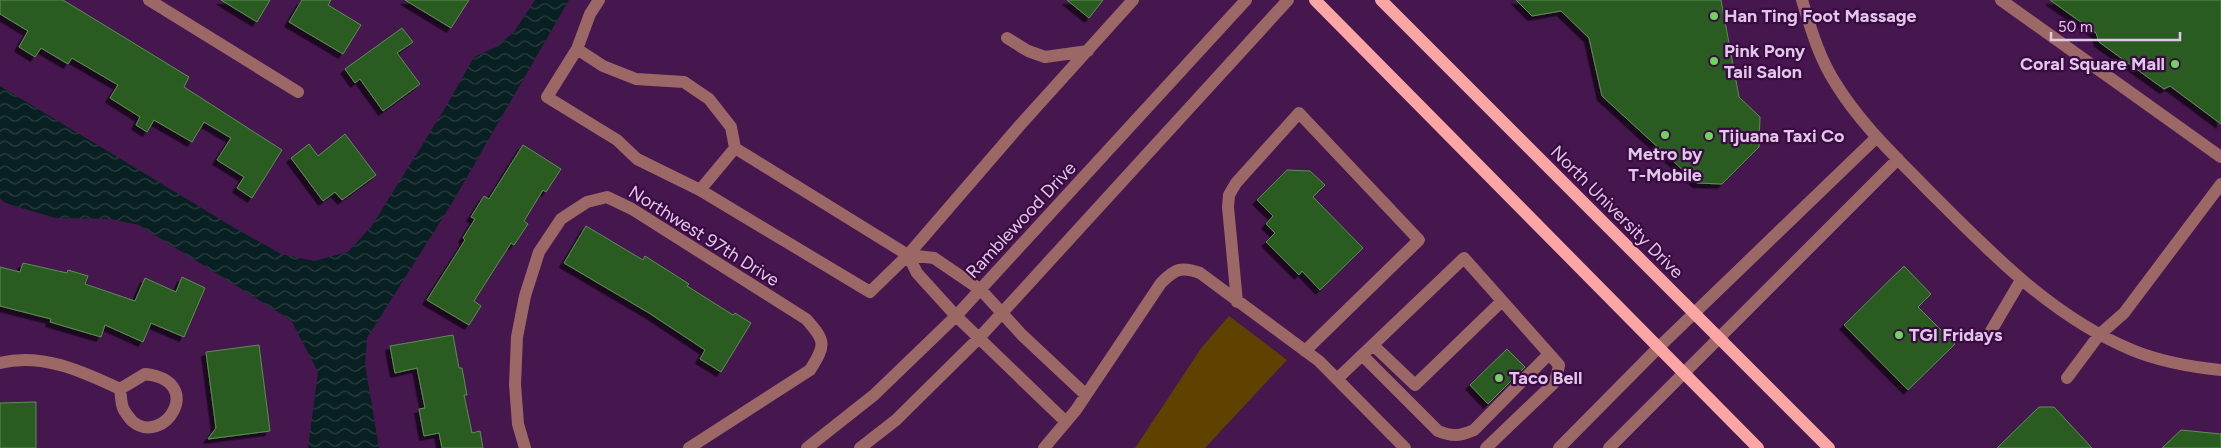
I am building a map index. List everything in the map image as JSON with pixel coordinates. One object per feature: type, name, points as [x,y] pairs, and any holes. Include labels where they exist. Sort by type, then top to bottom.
[{"type":"main road","points":[[1315,0],[1758,448]]},
{"type":"main road","name":"North University Drive","points":[[1380,0],[1830,448]]},
{"type":"street","points":[[149,0],[298,92]]},
{"type":"street","points":[[599,0],[590,14],[577,49],[547,97],[617,140],[637,159],[700,190],[870,292],[908,255],[1021,124],[1133,0]]},
{"type":"street","name":"Ramblewood Drive","points":[[807,448],[874,395],[956,316],[1246,0]]},
{"type":"street","points":[[860,448],[896,420],[979,338],[1288,0]]},
{"type":"street","points":[[1802,0],[1816,47],[1836,84],[1864,124],[2021,280],[2070,316],[2099,334],[2132,350],[2159,360],[2221,370]]},
{"type":"street","points":[[2001,0],[2221,157]]},
{"type":"street","points":[[1007,38],[1028,51],[1045,58],[1088,51]]},
{"type":"street","points":[[577,49],[603,66],[636,78],[684,82],[709,99],[731,127],[735,148],[908,255],[934,258],[981,290],[1046,359],[1086,395]]},
{"type":"street","points":[[1237,302],[1228,207],[1229,195],[1236,183],[1299,112],[1419,240],[1305,351]]},
{"type":"street","points":[[1559,448],[1658,348],[1877,138]]},
{"type":"street","points":[[700,190],[735,148]]},
{"type":"street","points":[[1609,448],[1898,159]]},
{"type":"street","points":[[2067,378],[2099,334],[2124,313],[2221,184]]},
{"type":"street","name":"Northwest 97th Drive","points":[[525,448],[518,424],[515,375],[517,337],[525,296],[533,270],[539,252],[561,219],[586,202],[608,197],[632,209],[806,319],[820,335],[821,352],[810,370],[689,448]]},
{"type":"street","points":[[908,255],[917,273],[956,316],[1066,422]]},
{"type":"street","points":[[1337,379],[1464,258],[1559,365],[1558,375],[1553,384],[1486,448]]},
{"type":"street","points":[[1044,448],[1086,395],[1162,283],[1172,272],[1186,268],[1200,273],[1319,361],[1405,448]]},
{"type":"street","points":[[1992,331],[2021,280]]},
{"type":"street","points":[[1373,345],[1415,385],[1502,301]]},
{"type":"street","points":[[1362,355],[1438,431],[1458,436],[1474,430],[1549,354]]},
{"type":"street","points":[[0,364],[36,360],[69,367],[120,389]]},
{"type":"street","points":[[145,374],[154,375],[172,385],[177,393],[177,402],[167,422],[157,427],[147,428],[137,425],[128,417],[123,408],[120,389],[145,374]]},
{"type":"shaded area","points":[[1229,316],[1287,360],[1205,448],[1135,448],[1202,347]]},
{"type":"water","points":[[535,0],[569,0],[452,203],[367,338],[365,364],[379,448],[308,448],[318,372],[291,320],[139,225],[111,219],[55,218],[5,203],[0,198],[0,86],[281,254],[314,261],[348,252],[371,227],[444,110],[474,57],[496,47],[514,32]]},
{"type":"building","points":[[0,0],[63,0],[189,77],[184,87],[282,150],[252,198],[237,188],[244,177],[217,160],[231,138],[204,122],[192,142],[154,120],[147,132],[136,125],[140,117],[110,98],[118,85],[72,58],[68,64],[41,48],[35,57],[19,47],[28,31],[0,14]]},
{"type":"building","points":[[221,0],[270,0],[257,22]]},
{"type":"building","points":[[302,0],[331,0],[328,5],[361,25],[343,54],[289,22]]},
{"type":"building","points":[[405,0],[469,0],[451,28]]},
{"type":"building","points":[[1067,0],[1103,0],[1089,18]]},
{"type":"building","points":[[1516,0],[1721,0],[1739,97],[1760,117],[1759,147],[1722,184],[1697,183],[1602,96],[1589,38],[1561,11],[1532,16]]},
{"type":"building","name":"Coral Square Mall","points":[[2050,0],[2221,0],[2221,124],[2170,86],[2164,89],[2099,42],[2096,33]]},
{"type":"building","points":[[402,28],[413,42],[397,53],[420,84],[383,111],[360,79],[355,83],[345,69]]},
{"type":"building","points":[[345,134],[376,175],[342,200],[335,192],[323,201],[291,158],[309,144],[318,156]]},
{"type":"building","points":[[523,145],[561,169],[546,192],[543,190],[524,221],[528,224],[514,245],[511,243],[474,301],[481,306],[469,325],[427,300],[465,240],[463,238],[475,219],[471,217],[484,196],[489,199]]},
{"type":"building","points":[[1287,170],[1310,171],[1325,185],[1313,197],[1363,248],[1320,290],[1302,271],[1299,275],[1266,242],[1275,233],[1266,224],[1273,216],[1257,200]]},
{"type":"building","points":[[586,226],[643,260],[645,256],[689,284],[687,286],[733,315],[735,313],[751,323],[721,372],[700,359],[705,350],[649,313],[564,263]]},
{"type":"building","points":[[23,263],[67,273],[68,270],[88,276],[85,284],[135,301],[145,278],[176,292],[182,277],[205,288],[184,337],[151,323],[143,342],[105,325],[101,337],[50,322],[51,319],[0,306],[0,267],[20,272]]},
{"type":"building","name":"TGI Fridays","points":[[1904,266],[1931,294],[1918,307],[1955,344],[1908,390],[1844,325]]},
{"type":"building","points":[[453,335],[459,368],[462,368],[467,395],[464,395],[472,433],[480,431],[483,448],[442,448],[439,433],[424,436],[419,409],[425,408],[417,368],[395,373],[390,346]]},
{"type":"building","points":[[259,345],[270,431],[208,439],[216,428],[206,352]]},
{"type":"building","name":"Taco Bell","points":[[1507,349],[1525,367],[1488,404],[1470,385]]},
{"type":"building","points":[[36,402],[36,448],[0,448],[0,403]]},
{"type":"building","points":[[2039,407],[2054,407],[2092,448],[1997,448]]},
{"type":"building","points":[[2181,430],[2221,434],[2221,448],[2162,448]]},
{"type":"place","name":"Han Ting Foot Massage","points":[[1714,16]]},
{"type":"place","name":"Pink Pony Tail Salon","points":[[1714,61]]},
{"type":"place","name":"Coral Square Mall","points":[[2175,64]]},
{"type":"place","name":"Metro by T-Mobile","points":[[1665,135]]},
{"type":"place","name":"Tijuana Taxi Co","points":[[1709,136]]},
{"type":"place","name":"TGI Fridays","points":[[1899,335]]},
{"type":"place","name":"Taco Bell","points":[[1499,378]]}]
